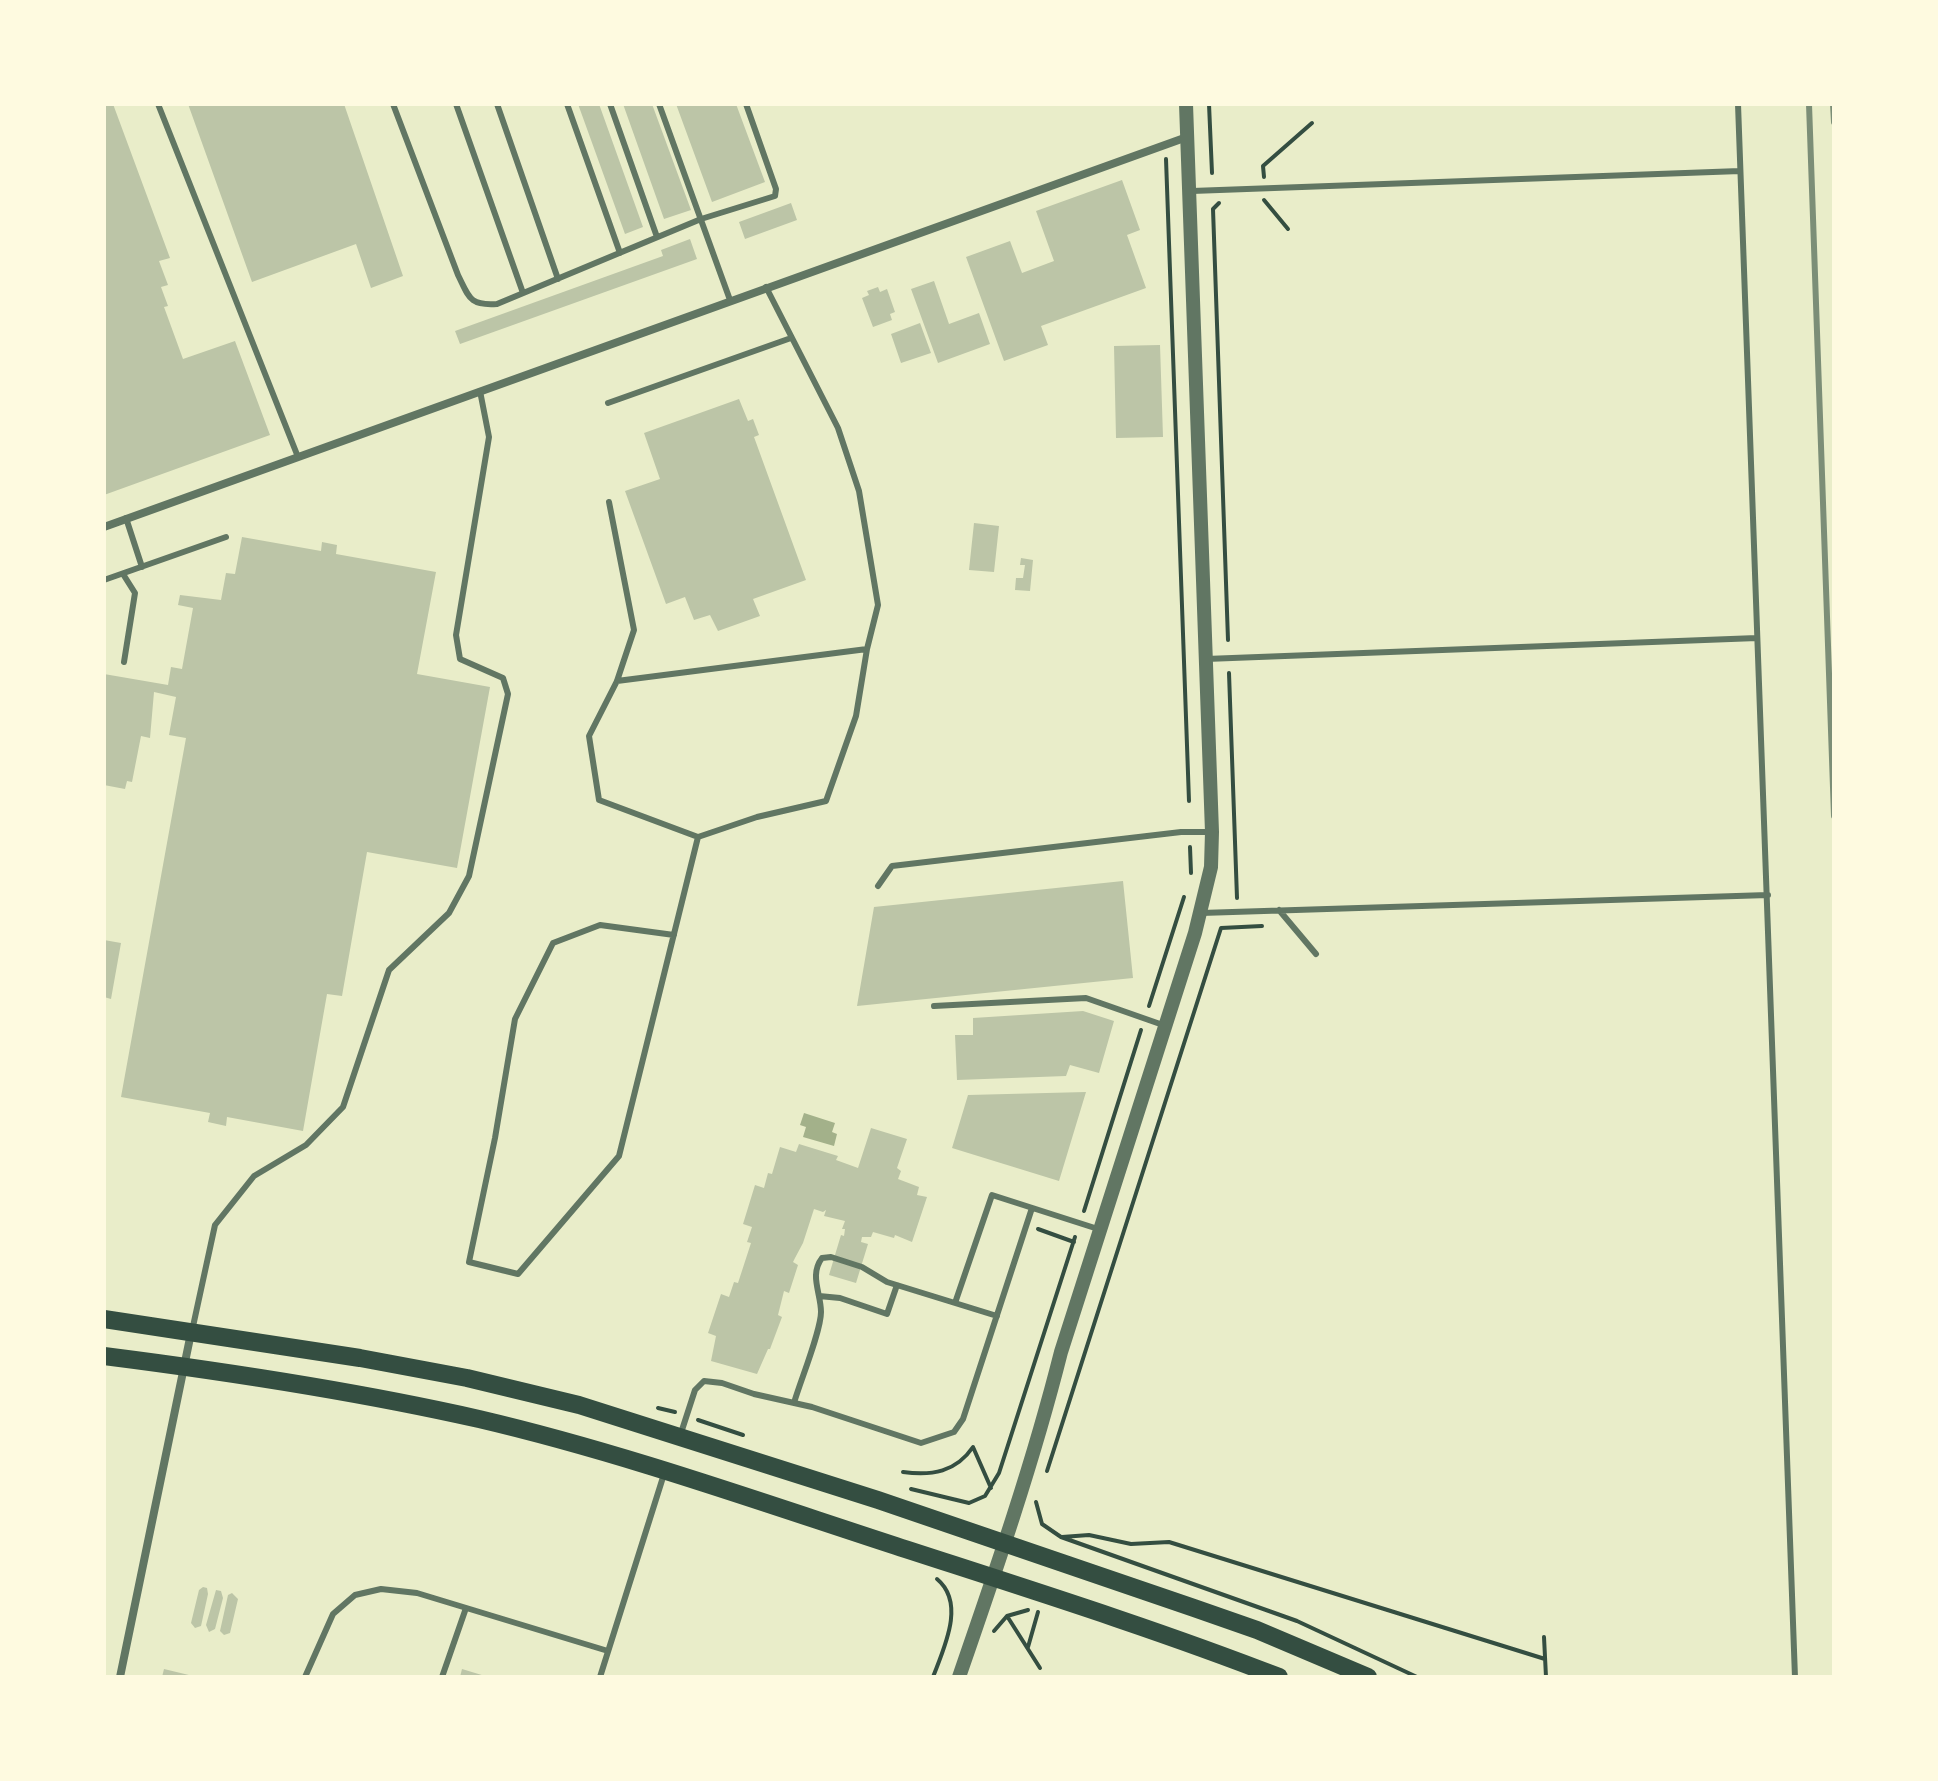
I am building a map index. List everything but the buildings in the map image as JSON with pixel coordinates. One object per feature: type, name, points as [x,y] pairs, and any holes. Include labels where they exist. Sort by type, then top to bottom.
[{"type":"main road","points":[[104,1319],[467,1378],[579,1405],[1006,1544],[1257,1630],[1368,1677]]},
{"type":"main road","points":[[104,1356],[374,1397],[466,1416],[665,1471],[1175,1637],[1279,1677]]},
{"type":"street","points":[[959,1677],[1006,1544],[1061,1352],[1167,1026],[1201,913],[1211,867],[1186,104]]},
{"type":"street","points":[[104,527],[1187,137]]},
{"type":"street","points":[[120,1677],[192,1331]]},
{"type":"lane","points":[[158,104],[298,457]]},
{"type":"lane","points":[[393,104],[458,275],[470,299],[479,306],[497,304],[701,219],[775,196],[776,189],[746,104]]},
{"type":"lane","points":[[456,104],[523,293]]},
{"type":"lane","points":[[497,104],[558,279]]},
{"type":"lane","points":[[567,104],[620,253]]},
{"type":"lane","points":[[610,104],[657,237]]},
{"type":"lane","points":[[659,104],[730,300]]},
{"type":"lane","points":[[1738,104],[1795,1677]]},
{"type":"lane","points":[[1189,191],[1740,171]]},
{"type":"lane","points":[[609,502],[634,630],[617,681],[589,736],[599,800],[698,837],[757,817],[826,801],[856,716],[878,605],[859,491],[838,428],[766,287]]},
{"type":"lane","points":[[608,403],[791,338]]},
{"type":"lane","points":[[192,1331],[215,1225],[254,1176],[306,1145],[343,1107],[389,970],[449,913],[469,876],[508,694],[503,678],[460,659],[456,635],[489,437],[480,391]]},
{"type":"lane","points":[[126,518],[142,567]]},
{"type":"lane","points":[[104,580],[226,537]]},
{"type":"lane","points":[[123,574],[135,593],[124,662]]},
{"type":"lane","points":[[1206,659],[1757,638]]},
{"type":"lane","points":[[617,681],[867,649]]},
{"type":"lane","points":[[878,886],[892,866],[1181,832],[1212,832]]},
{"type":"lane","points":[[674,935],[600,925],[553,943],[515,1019],[495,1138],[469,1262],[518,1274],[619,1156],[674,935],[698,837]]},
{"type":"lane","points":[[1201,913],[1768,895]]},
{"type":"lane","points":[[1279,910],[1316,954]]},
{"type":"lane","points":[[934,1006],[1086,998],[1167,1026]]},
{"type":"lane","points":[[955,1303],[992,1195],[1101,1230]]},
{"type":"lane","points":[[680,1436],[695,1390],[704,1381],[794,1403],[921,1443],[954,1432],[963,1419],[1032,1208]]},
{"type":"lane","points":[[794,1403],[821,1315],[815,1276],[822,1258],[831,1257],[862,1267],[897,1285],[997,1316]]},
{"type":"lane","points":[[819,1296],[840,1298],[887,1314],[897,1285]]},
{"type":"lane","points":[[600,1677],[665,1471]]},
{"type":"lane","points":[[305,1677],[333,1614],[355,1595],[381,1589],[417,1593],[608,1651]]},
{"type":"lane","points":[[442,1677],[466,1608]]},
{"type":"path","points":[[1209,104],[1212,173]]},
{"type":"path","points":[[1264,187],[1263,166],[1312,123]]},
{"type":"path","points":[[1166,145],[1189,801]]},
{"type":"path","points":[[1250,201],[1264,200],[1288,229]]},
{"type":"path","points":[[1222,201],[1213,209],[1228,640]]},
{"type":"path","points":[[1229,673],[1237,898]]},
{"type":"path","points":[[1043,1480],[1221,928],[1291,925]]},
{"type":"path","points":[[902,1487],[969,1503],[979,1500],[991,1488],[1014,1430],[1074,1240],[1038,1229]]},
{"type":"path","points":[[658,1408],[752,1438]]},
{"type":"path","points":[[903,1472],[937,1473],[957,1465],[973,1447],[991,1488]]},
{"type":"path","points":[[1038,1493],[1038,1517],[1042,1524],[1061,1537],[1297,1621],[1417,1677]]},
{"type":"path","points":[[1061,1537],[1089,1535],[1131,1544],[1169,1542],[1545,1659]]},
{"type":"path","points":[[928,1575],[944,1586],[952,1604],[952,1615],[933,1677]]},
{"type":"path","points":[[991,1640],[997,1625],[1007,1616],[1025,1610],[1041,1612],[1028,1647]]},
{"type":"path","points":[[1007,1616],[1040,1668]]},
{"type":"path","points":[[1544,1637],[1546,1677]]},
{"type":"shaded area","points":[[804,1113],[835,1123],[832,1132],[837,1134],[834,1146],[803,1137],[806,1127],[800,1125]]},
{"type":"railway","points":[[1809,104],[1834,816]]},
{"type":"railway","points":[[1833,104],[1834,122]]}]
